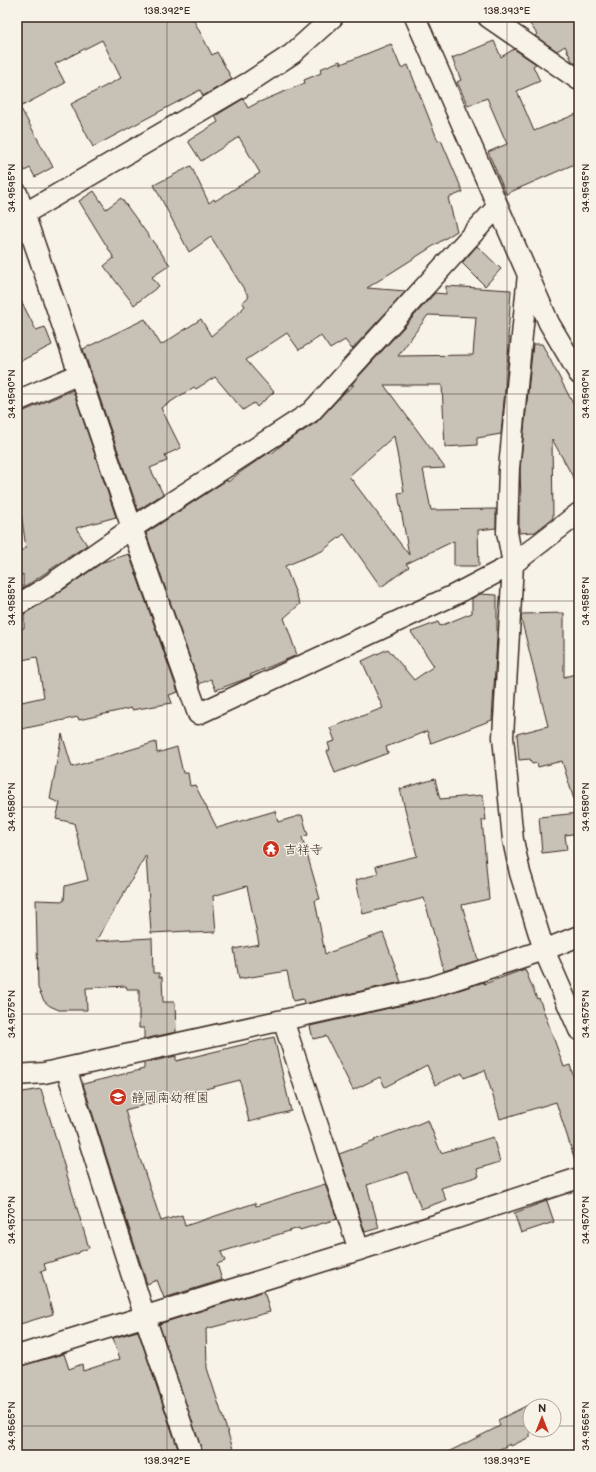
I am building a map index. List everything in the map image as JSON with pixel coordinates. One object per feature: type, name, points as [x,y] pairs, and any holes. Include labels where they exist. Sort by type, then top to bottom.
[{"type":"street","points":[[20,216],[248,83],[292,54],[333,17]]},
{"type":"street","points":[[415,17],[549,323],[579,374]]},
{"type":"street","points":[[488,17],[579,80]]},
{"type":"street","points":[[17,193],[20,216],[79,374],[198,714],[447,598],[513,564],[579,514]]},
{"type":"street","points":[[17,605],[47,588],[132,528],[311,412],[498,206]]},
{"type":"street","points":[[528,274],[509,468],[507,532],[513,564],[503,736],[513,840],[520,873],[544,950],[579,1030]]},
{"type":"street","points":[[17,402],[79,374]]},
{"type":"street","points":[[17,1075],[44,1073],[432,987],[544,950],[579,936]]},
{"type":"street","points":[[283,1020],[359,1250]]},
{"type":"street","points":[[66,1068],[192,1455]]},
{"type":"street","points":[[17,1356],[359,1250],[579,1178]]},
{"type":"building","points":[[17,17],[192,17],[212,55],[217,52],[232,79],[203,96],[200,90],[93,147],[71,104],[121,78],[102,40],[55,64],[65,83],[20,107],[53,167],[35,177],[30,168],[25,171],[17,156]]},
{"type":"building","points":[[525,17],[579,17],[579,66],[572,61],[565,46],[557,51],[535,36],[537,34]]},
{"type":"building","points":[[494,41],[501,57],[514,49],[536,64],[533,66],[540,81],[517,91],[534,131],[579,113],[579,162],[506,194],[488,152],[507,144],[487,98],[468,106],[457,82],[461,80],[452,58]]},
{"type":"building","points":[[391,44],[401,68],[408,65],[438,141],[441,140],[463,192],[448,198],[457,231],[367,288],[406,291],[352,349],[345,340],[330,349],[321,336],[299,350],[287,333],[246,360],[274,392],[257,407],[254,403],[243,410],[215,377],[196,389],[194,387],[161,408],[181,448],[165,455],[167,461],[150,468],[163,494],[138,510],[83,349],[145,319],[161,345],[201,319],[211,336],[242,310],[245,306],[242,302],[249,297],[211,237],[189,252],[154,185],[191,166],[209,203],[214,199],[215,201],[260,173],[239,137],[201,161],[188,141],[218,122],[215,116],[243,99],[248,108],[305,83],[304,80],[321,73],[320,69],[340,61],[341,64]]},
{"type":"building","points":[[94,191],[106,209],[121,198],[170,265],[152,277],[159,286],[134,305],[104,266],[114,258],[79,201]]},
{"type":"building","points":[[477,246],[501,269],[485,286],[462,263]]},
{"type":"building","points":[[446,286],[511,290],[508,338],[509,346],[501,434],[477,438],[477,445],[445,447],[442,385],[384,385],[445,468],[423,469],[431,510],[496,509],[496,528],[478,530],[479,566],[454,566],[454,541],[406,564],[409,567],[381,587],[344,534],[322,551],[285,566],[300,604],[284,618],[297,655],[250,675],[251,677],[216,690],[211,679],[199,684],[146,533],[227,480],[228,482],[270,452],[271,454],[283,444],[317,422],[343,394],[354,385],[351,385],[435,293],[446,294]],"holes":[[[428,315],[476,317],[473,355],[398,356]],[[394,436],[404,492],[398,493],[409,555],[349,476]]]},
{"type":"building","points":[[17,293],[36,330],[45,327],[52,345],[17,363]]},
{"type":"building","points":[[533,344],[542,344],[579,415],[579,488],[552,439],[553,518],[535,532],[519,533],[519,502],[521,502],[520,469]]},
{"type":"building","points":[[73,390],[116,517],[76,528],[87,545],[23,588],[23,574],[17,578],[17,553],[26,548],[20,506],[17,507],[17,414]]},
{"type":"building","points":[[129,554],[178,692],[169,695],[172,703],[132,710],[131,708],[79,720],[78,717],[17,730],[17,703],[44,697],[37,657],[17,661],[17,629],[24,628],[24,614],[54,596],[103,562]]},
{"type":"building","points":[[480,594],[497,595],[497,637],[492,720],[431,743],[427,731],[386,747],[388,753],[335,773],[327,751],[330,750],[328,743],[335,741],[330,728],[383,708],[362,661],[388,649],[414,680],[434,666],[411,632],[438,622],[440,626],[472,613],[472,598]]},
{"type":"building","points":[[564,613],[564,677],[579,673],[579,802],[575,803],[562,761],[538,767],[537,763],[532,764],[530,759],[519,760],[517,734],[548,726],[521,618],[522,614]]},
{"type":"building","points":[[62,734],[72,767],[156,742],[157,753],[177,747],[183,773],[188,773],[190,786],[195,785],[217,828],[275,811],[278,822],[302,815],[308,835],[302,837],[320,899],[315,900],[325,954],[383,933],[401,982],[304,1004],[303,999],[293,1001],[287,971],[239,979],[234,949],[259,944],[247,886],[213,896],[216,932],[190,933],[190,931],[151,933],[146,855],[96,941],[152,938],[153,973],[159,973],[159,977],[162,977],[163,1002],[175,1002],[176,1032],[144,1039],[144,1028],[139,1028],[139,989],[127,989],[126,986],[86,988],[87,1010],[59,1010],[50,1006],[44,1001],[38,988],[36,900],[64,901],[65,886],[88,880],[74,823],[56,819],[60,803],[50,799]]},
{"type":"building","points":[[435,779],[440,799],[483,795],[486,820],[482,820],[489,899],[462,905],[478,960],[444,971],[424,898],[363,914],[356,880],[378,874],[376,866],[417,856],[400,789]]},
{"type":"building","points":[[579,813],[579,833],[565,835],[567,850],[542,853],[539,817]]},
{"type":"building","points":[[525,969],[537,999],[539,998],[564,1067],[570,1065],[579,1095],[579,1159],[575,1160],[556,1102],[500,1119],[485,1070],[464,1078],[462,1073],[435,1085],[427,1065],[385,1087],[380,1077],[353,1090],[326,1036],[313,1039],[310,1026],[434,998],[484,982],[484,984]]},
{"type":"building","points":[[274,1037],[291,1111],[249,1122],[240,1080],[125,1110],[161,1221],[182,1215],[185,1226],[255,1203],[256,1206],[325,1184],[337,1219],[300,1230],[299,1228],[221,1252],[225,1261],[217,1264],[222,1280],[164,1298],[157,1280],[147,1284],[83,1084],[144,1069],[144,1063],[176,1056],[176,1061]]},
{"type":"building","points":[[41,1089],[89,1248],[79,1253],[44,1264],[46,1270],[41,1271],[53,1314],[17,1325],[17,1093]]},
{"type":"building","points":[[428,1120],[441,1153],[493,1137],[500,1162],[477,1169],[479,1176],[441,1188],[446,1200],[421,1209],[407,1172],[367,1185],[379,1228],[365,1232],[339,1154]]},
{"type":"building","points":[[547,1201],[554,1222],[521,1233],[514,1213]]},
{"type":"building","points":[[264,1291],[270,1312],[206,1329],[207,1368],[235,1455],[203,1455],[159,1324]]},
{"type":"building","points":[[138,1331],[180,1455],[17,1455],[17,1367],[64,1354],[69,1369],[82,1364],[83,1371],[120,1359],[113,1338]]},
{"type":"building","points":[[522,1408],[522,1438],[528,1438],[511,1446],[510,1444],[488,1455],[442,1455],[500,1426],[498,1420]]},
{"type":"place","name":"吉祥寺","points":[[271,849]]},
{"type":"place","name":"静岡南幼稚園","points":[[118,1097]]}]
